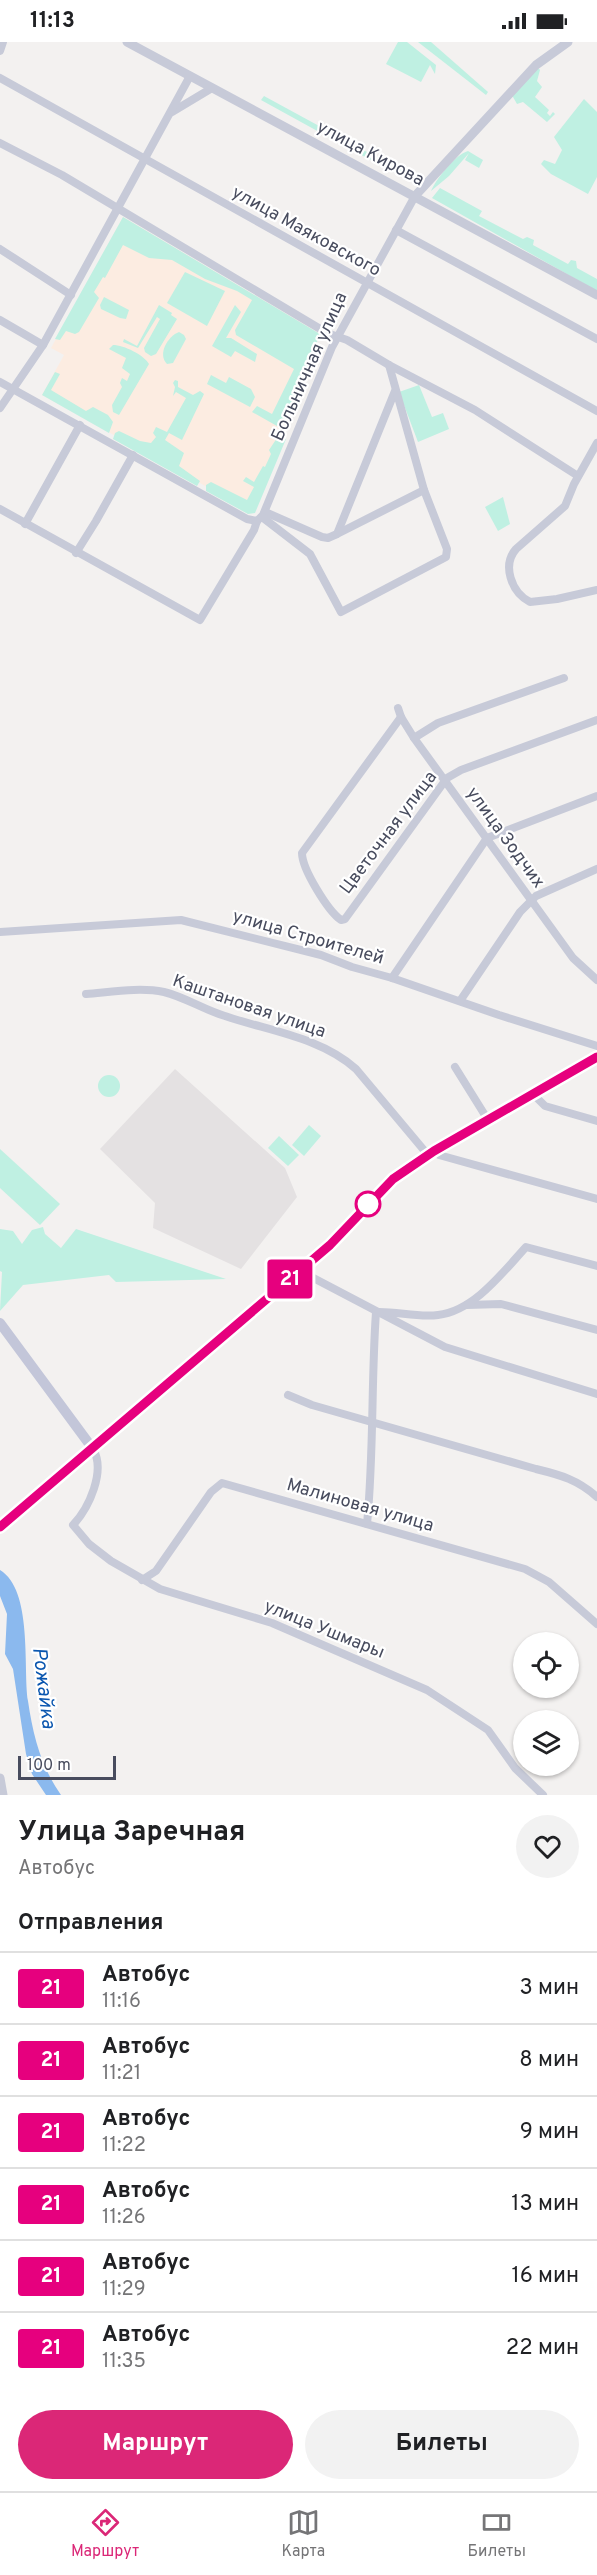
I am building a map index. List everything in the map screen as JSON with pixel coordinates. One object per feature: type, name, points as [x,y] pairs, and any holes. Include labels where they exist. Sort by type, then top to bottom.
[{"type":"main road","points":[[0,1527],[300,1271],[337,1238],[384,1187],[431,1153],[597,1057]]},
{"type":"main road","points":[[0,1323],[93,1449]]},
{"type":"street","points":[[0,51],[1,42]]},
{"type":"street","name":"улица Кирова","points":[[127,42],[597,295]]},
{"type":"street","points":[[415,196],[536,64],[568,42]]},
{"type":"street","points":[[0,408],[43,345],[190,76]]},
{"type":"street","name":"улица Маяковского","points":[[0,78],[597,411]]},
{"type":"street","points":[[171,113],[212,88]]},
{"type":"street","points":[[0,143],[62,176],[337,337],[475,410],[579,476]]},
{"type":"street","name":"Больничная улица","points":[[76,553],[200,620],[261,517],[337,337],[415,196]]},
{"type":"street","points":[[396,230],[597,339]]},
{"type":"street","points":[[0,249],[71,295]]},
{"type":"street","points":[[0,320],[43,345]]},
{"type":"street","points":[[261,517],[310,554],[341,612],[446,557],[447,549],[424,490],[389,365]]},
{"type":"street","points":[[0,382],[247,519],[261,517],[328,538],[424,490]]},
{"type":"street","points":[[337,534],[395,391]]},
{"type":"street","points":[[25,524],[80,426]]},
{"type":"street","points":[[597,443],[565,506],[512,554],[509,571],[520,594],[530,602],[597,591]]},
{"type":"street","points":[[0,509],[76,553],[133,455]]},
{"type":"street","points":[[414,738],[438,723],[564,678]]},
{"type":"street","name":"улица Зодчих","points":[[399,708],[401,717],[414,738],[577,964],[597,980]]},
{"type":"street","name":"Цветочная улица","points":[[401,717],[302,853],[302,860],[322,897],[338,918],[345,919],[444,780],[461,770],[597,720]]},
{"type":"street","points":[[392,978],[487,838],[597,796]]},
{"type":"street","points":[[460,1001],[531,899],[597,869]]},
{"type":"street","name":"улица Строителей","points":[[0,932],[181,920],[295,948],[597,1046]]},
{"type":"street","name":"Каштановая улица","points":[[86,994],[130,991],[164,992],[224,1016],[269,1027],[314,1043],[356,1069],[431,1153]]},
{"type":"street","points":[[455,1066],[488,1120]]},
{"type":"street","points":[[533,1094],[538,1101],[548,1107],[597,1120]]},
{"type":"street","points":[[431,1153],[597,1199]]},
{"type":"street","points":[[467,1305],[526,1247],[597,1266]]},
{"type":"street","points":[[300,1271],[445,1347],[596,1394]]},
{"type":"street","points":[[376,1312],[438,1315],[467,1305],[501,1304],[597,1330]]},
{"type":"street","points":[[367,1524],[372,1470],[371,1420],[376,1312]]},
{"type":"street","points":[[288,1395],[312,1405],[536,1469],[565,1475],[585,1486],[597,1497]]},
{"type":"street","name":"улица Ушмары","points":[[93,1449],[98,1461],[94,1484],[87,1505],[73,1525],[89,1544],[142,1580],[160,1589],[272,1623],[427,1690],[488,1730],[515,1768],[543,1795]]},
{"type":"street","name":"Малиновая улица","points":[[142,1580],[156,1571],[211,1492],[222,1483],[525,1569],[549,1582],[597,1624]]},
{"type":"street","points":[[0,1778],[3,1795]]},
{"type":"shaded area","points":[[123,217],[320,334],[252,512],[42,395],[64,355],[51,348]]},
{"type":"shaded area","points":[[175,1069],[285,1168],[297,1197],[241,1269],[153,1228],[155,1203],[100,1149]]},
{"type":"green space","points":[[398,42],[407,42],[436,65],[435,74],[430,65],[421,82],[386,64]]},
{"type":"green space","points":[[418,42],[431,42],[488,92],[486,95]]},
{"type":"green space","points":[[536,65],[540,70],[537,81],[542,87],[535,97],[549,110],[547,113],[550,116],[553,112],[555,114],[547,122],[523,102],[517,104],[513,97],[508,95]]},
{"type":"green space","points":[[264,96],[343,139],[341,144],[261,100]]},
{"type":"green space","points":[[584,99],[597,112],[597,177],[588,194],[551,174],[541,164],[544,160],[555,164],[562,150],[554,137]]},
{"type":"green space","points":[[349,143],[401,169],[402,172],[405,170],[410,174],[398,174],[346,147]]},
{"type":"green space","points":[[468,151],[483,160],[479,168],[465,160],[469,153],[449,176],[431,191],[447,168]]},
{"type":"green space","points":[[440,188],[482,211],[479,216],[523,239],[527,237],[534,240],[533,245],[568,264],[571,260],[576,261],[577,268],[597,279],[597,291],[432,198]]},
{"type":"green space","points":[[123,217],[320,334],[286,424],[280,421],[277,426],[252,412],[257,406],[272,414],[294,369],[236,335],[235,330],[252,300],[237,291],[205,279],[172,260],[149,258],[123,245],[105,278],[103,277],[94,292],[99,298],[79,332],[75,334],[66,331],[60,340],[55,339]]},
{"type":"green space","points":[[185,272],[225,291],[207,326],[167,303]]},
{"type":"green space","points":[[104,297],[129,310],[126,319],[101,309],[100,305]]},
{"type":"green space","points":[[159,305],[177,319],[156,354],[151,356],[145,352],[144,348],[160,319],[157,317],[138,348],[123,342],[124,339],[137,346]]},
{"type":"green space","points":[[235,305],[241,312],[226,338],[231,338],[257,354],[255,362],[235,351],[231,357],[212,346]]},
{"type":"green space","points":[[179,332],[186,339],[173,363],[167,364],[163,355],[165,346],[171,337]]},
{"type":"green space","points":[[113,345],[133,351],[149,364],[119,415],[113,412],[112,405],[122,387],[120,383],[122,378],[127,381],[130,374],[122,368],[126,358],[109,349]]},
{"type":"green space","points":[[55,372],[60,374],[51,390],[86,411],[93,407],[108,415],[113,422],[109,433],[42,395]]},
{"type":"green space","points":[[211,375],[226,383],[229,377],[251,389],[255,397],[250,407],[207,384]]},
{"type":"green space","points":[[175,380],[178,381],[178,387],[193,395],[200,391],[204,394],[182,440],[169,433],[165,440],[184,453],[179,466],[200,481],[197,486],[113,439],[115,433],[119,431],[140,441],[151,443],[156,437],[153,433],[156,427],[167,432],[186,398],[176,392],[173,396]]},
{"type":"green space","points":[[419,385],[432,417],[443,413],[449,429],[418,442],[399,392]]},
{"type":"green space","points":[[279,435],[286,439],[255,513],[248,514],[206,491],[206,485],[211,482],[247,500],[254,487],[243,481],[246,477],[254,482],[263,466],[265,467],[271,454],[269,450]]},
{"type":"green space","points":[[503,497],[510,524],[498,531],[485,507]]},
{"type":"green space","points":[[109,1075],[117,1078],[120,1086],[117,1094],[109,1097],[101,1094],[98,1086],[101,1078]]},
{"type":"green space","points":[[309,1125],[321,1136],[304,1156],[292,1145]]},
{"type":"green space","points":[[279,1136],[299,1155],[288,1166],[268,1148]]},
{"type":"green space","points":[[0,1149],[60,1204],[40,1225],[0,1188]]},
{"type":"green space","points":[[43,1227],[45,1234],[61,1248],[76,1229],[226,1279],[116,1282],[109,1275],[23,1285],[0,1311],[2,1272],[0,1271],[0,1229],[13,1231],[22,1244],[32,1230]]},
{"type":"water","points":[[0,1570],[10,1580],[18,1594],[22,1612],[28,1701],[32,1726],[43,1762],[61,1795],[46,1795],[32,1774],[26,1754],[13,1669],[5,1654],[7,1614],[0,1596]]},
{"type":"bus line","name":"21","points":[[0,1527],[330,1245],[393,1179],[434,1151],[597,1057]]},
{"type":"water label","name":"Рожайка","points":[[43,1688]]}]
